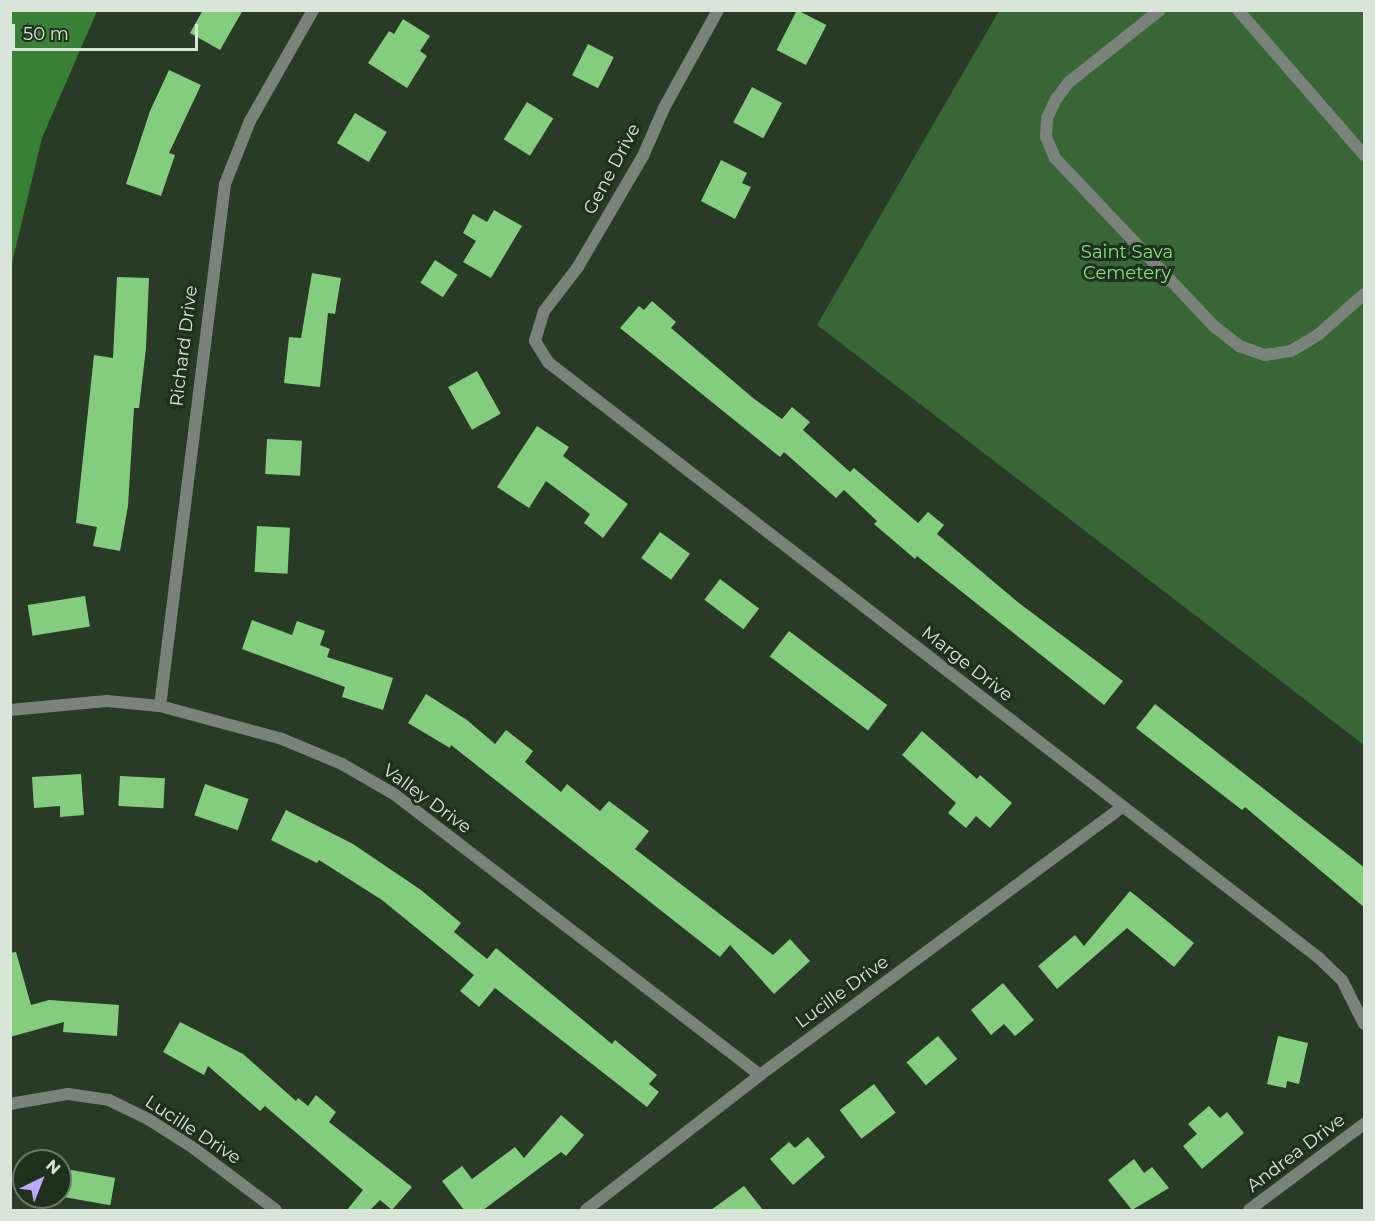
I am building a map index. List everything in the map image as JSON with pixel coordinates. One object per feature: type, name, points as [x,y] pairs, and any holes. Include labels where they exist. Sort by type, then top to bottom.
[{"type":"street","name":"Richard Drive","points":[[160,706],[225,184],[250,121],[313,10]]},
{"type":"street","name":"Gene Drive","points":[[535,341],[544,311],[578,267],[643,156],[664,108],[718,10]]},
{"type":"street","points":[[1160,10],[1069,82],[1056,99],[1047,118],[1046,137],[1055,158],[1215,327],[1239,346],[1265,355],[1291,351],[1319,334],[1365,294]]},
{"type":"street","points":[[1238,10],[1365,155]]},
{"type":"street","name":"Marge Drive","points":[[535,341],[549,363],[1319,958],[1342,981],[1365,1024]]},
{"type":"street","name":"Valley Drive","points":[[10,710],[107,701],[160,706],[282,739],[342,764],[394,794],[760,1075]]},
{"type":"street","name":"Lucille Drive","points":[[586,1210],[760,1075],[1122,807]]},
{"type":"street","name":"Lucille Drive","points":[[10,1104],[68,1094],[109,1100],[148,1119],[192,1147],[276,1210]]},
{"type":"street","name":"Andrea Drive","points":[[1250,1210],[1365,1124]]},
{"type":"green space","points":[[11,10],[97,11],[42,138],[11,267]]},
{"type":"green space","name":"Saint Sava Cemetery","points":[[999,11],[1364,11],[1364,745],[817,325]]},
{"type":"building","points":[[203,10],[243,10],[220,50],[190,33]]},
{"type":"building","points":[[797,10],[826,25],[806,65],[777,50]]},
{"type":"building","points":[[403,19],[430,36],[420,51],[427,56],[407,88],[368,63],[389,31],[394,34]]},
{"type":"building","points":[[588,44],[614,57],[598,88],[572,75]]},
{"type":"building","points":[[169,70],[201,85],[169,153],[175,155],[161,196],[126,184],[150,111]]},
{"type":"building","points":[[752,87],[782,103],[763,138],[733,122]]},
{"type":"building","points":[[527,102],[553,118],[530,156],[504,139]]},
{"type":"building","points":[[355,113],[387,132],[369,162],[337,143]]},
{"type":"building","points":[[721,160],[747,173],[742,183],[751,187],[735,219],[701,201]]},
{"type":"building","points":[[494,210],[522,226],[491,278],[463,262],[476,241],[463,233],[473,214],[487,222]]},
{"type":"building","points":[[435,260],[458,275],[443,297],[420,283]]},
{"type":"building","points":[[312,273],[341,278],[335,314],[328,313],[320,387],[284,383],[289,337],[301,338]]},
{"type":"building","points":[[117,277],[149,278],[146,348],[139,408],[134,408],[128,506],[120,551],[93,546],[97,527],[76,523],[94,355],[113,358]]},
{"type":"building","points":[[652,301],[676,322],[671,328],[753,398],[782,419],[792,407],[810,422],[803,430],[850,472],[854,468],[918,523],[928,512],[944,525],[937,534],[1019,603],[1123,681],[1104,705],[917,556],[915,559],[874,524],[877,521],[844,490],[836,498],[784,452],[780,457],[620,328],[639,306],[644,310]]},
{"type":"building","points":[[477,371],[501,414],[472,430],[448,387]]},
{"type":"building","points":[[537,426],[569,447],[563,456],[628,504],[603,538],[584,523],[590,514],[546,481],[529,508],[497,487]]},
{"type":"building","points":[[267,439],[302,441],[300,476],[265,474]]},
{"type":"building","points":[[257,526],[290,528],[288,574],[255,572]]},
{"type":"building","points":[[660,532],[690,554],[671,580],[641,558]]},
{"type":"building","points":[[720,579],[759,608],[743,629],[704,600]]},
{"type":"building","points":[[85,596],[90,627],[33,636],[28,605]]},
{"type":"building","points":[[252,620],[292,635],[297,621],[325,631],[320,645],[330,649],[327,657],[393,678],[383,710],[342,697],[345,687],[242,649]]},
{"type":"building","points":[[789,631],[887,705],[868,731],[770,657]]},
{"type":"building","points":[[426,694],[467,720],[495,744],[506,730],[533,751],[525,762],[561,792],[567,784],[600,811],[609,801],[649,831],[635,849],[773,955],[790,939],[810,961],[774,994],[730,945],[720,957],[451,745],[450,748],[408,723]]},
{"type":"building","points":[[1155,704],[1365,868],[1365,908],[1245,807],[1242,810],[1136,728]]},
{"type":"building","points":[[922,731],[977,779],[980,775],[1012,803],[990,828],[976,816],[966,828],[948,813],[956,803],[902,755]]},
{"type":"building","points":[[81,774],[84,815],[60,817],[60,806],[34,808],[32,777]]},
{"type":"building","points":[[120,776],[165,778],[163,808],[118,806]]},
{"type":"building","points":[[205,784],[248,799],[238,830],[194,815]]},
{"type":"building","points":[[286,810],[353,844],[421,890],[461,923],[454,932],[487,959],[496,948],[612,1044],[615,1040],[657,1075],[649,1084],[659,1092],[647,1107],[495,988],[479,1007],[460,991],[474,975],[382,900],[319,860],[317,863],[271,840]]},
{"type":"building","points":[[1130,891],[1194,943],[1174,967],[1127,928],[1057,989],[1038,966],[1075,935],[1084,946]]},
{"type":"building","points":[[16,952],[31,1005],[49,1000],[119,1005],[117,1036],[63,1032],[64,1022],[10,1037],[10,953]]},
{"type":"building","points":[[1003,983],[1034,1020],[1015,1036],[1004,1024],[991,1035],[971,1010]]},
{"type":"building","points":[[180,1022],[243,1054],[296,1101],[298,1098],[308,1106],[316,1095],[336,1112],[329,1122],[412,1187],[392,1210],[380,1200],[370,1210],[347,1210],[363,1190],[265,1106],[260,1111],[208,1066],[204,1075],[163,1052]]},
{"type":"building","points":[[938,1036],[957,1059],[926,1085],[907,1062]]},
{"type":"building","points":[[1278,1036],[1308,1043],[1299,1084],[1287,1081],[1286,1088],[1267,1084]]},
{"type":"building","points":[[874,1084],[896,1113],[861,1139],[840,1110]]},
{"type":"building","points":[[1209,1106],[1220,1118],[1227,1112],[1244,1133],[1202,1169],[1183,1146],[1197,1134],[1188,1124]]},
{"type":"building","points":[[561,1115],[584,1135],[566,1156],[561,1152],[483,1210],[464,1210],[442,1181],[462,1166],[472,1179],[515,1147],[524,1158]]},
{"type":"building","points":[[808,1137],[825,1157],[793,1185],[770,1159],[789,1142],[795,1148]]},
{"type":"building","points":[[1134,1159],[1144,1173],[1152,1167],[1169,1188],[1132,1210],[1108,1180]]},
{"type":"building","points":[[72,1170],[115,1178],[110,1205],[72,1199]]},
{"type":"building","points":[[744,1186],[763,1210],[711,1210]]}]
